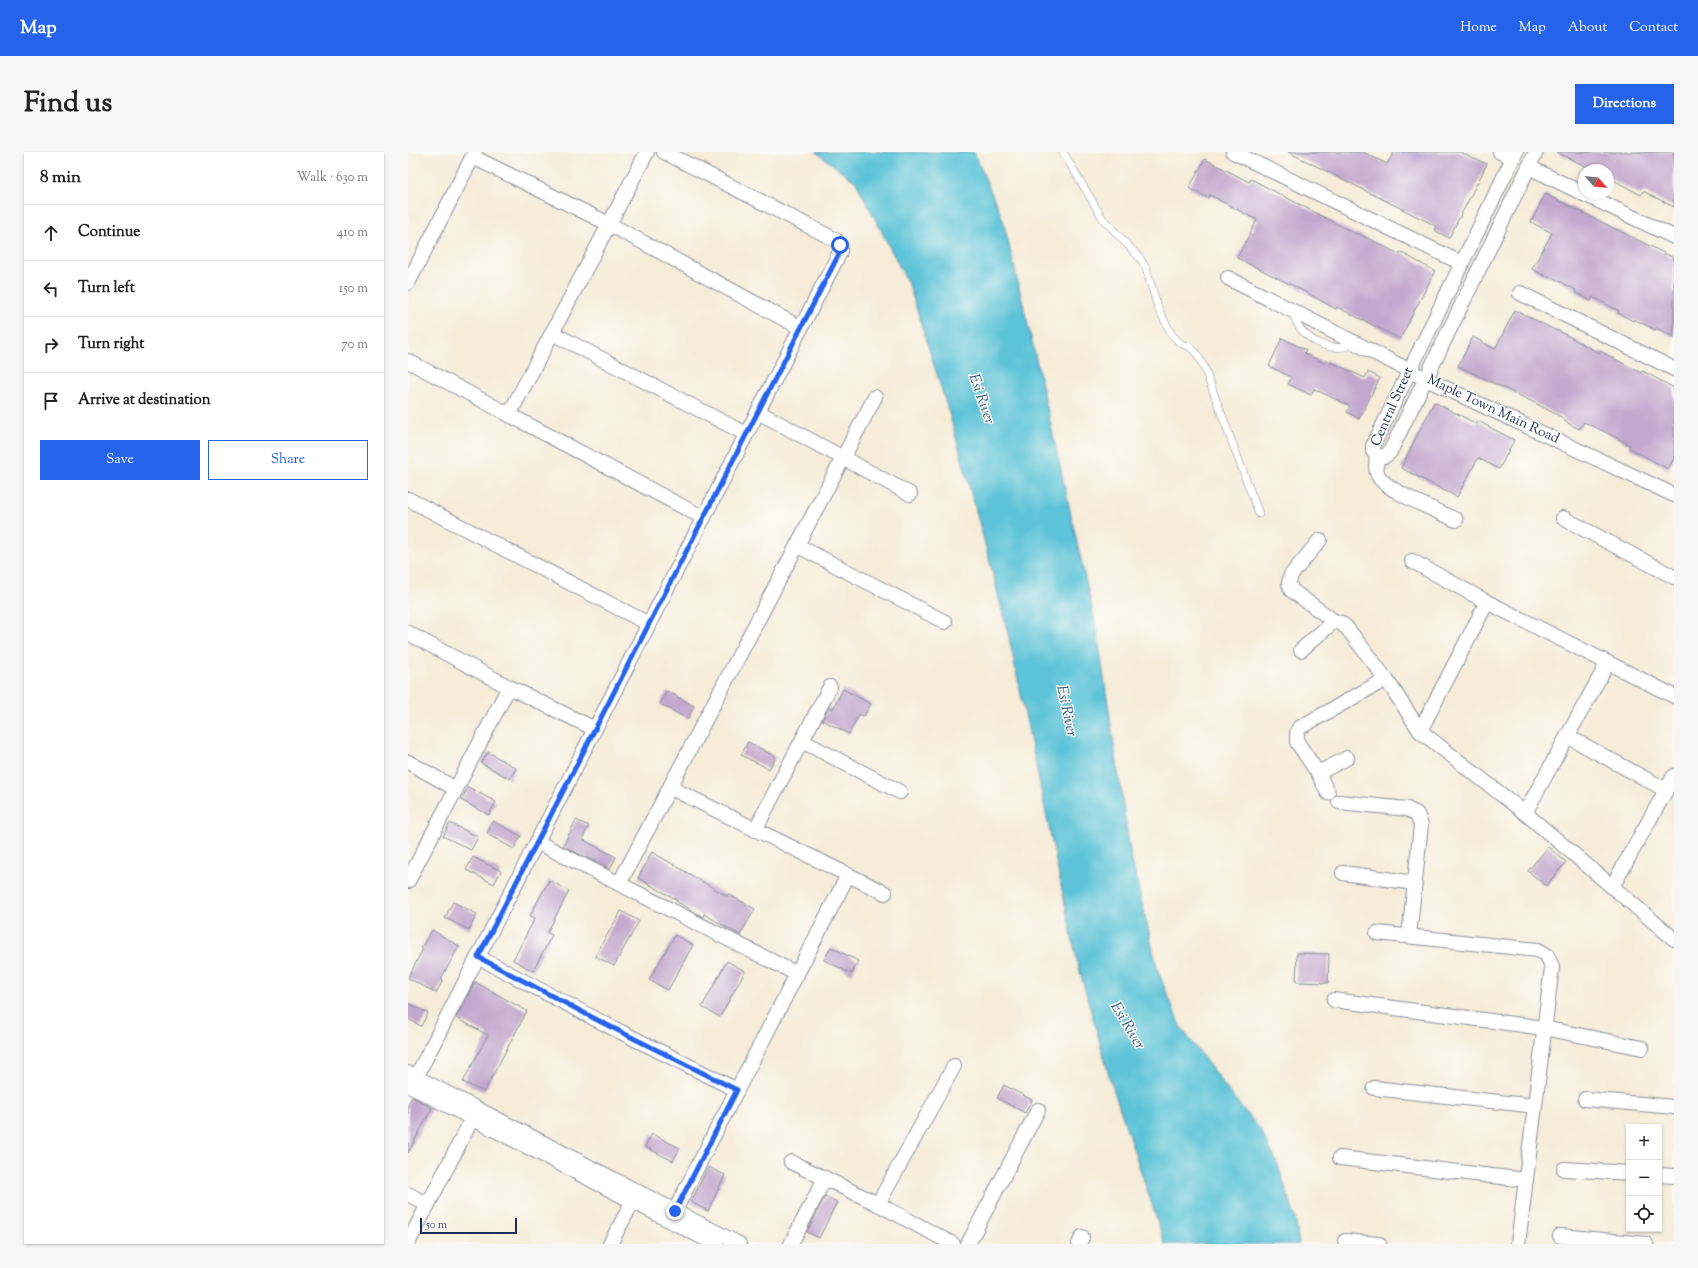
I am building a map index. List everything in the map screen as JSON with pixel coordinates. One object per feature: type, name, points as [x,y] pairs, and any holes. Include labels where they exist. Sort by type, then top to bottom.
[{"type":"street","points":[[509,414],[647,152]]},
{"type":"street","points":[[411,1080],[478,957],[840,252],[840,245],[836,240],[664,152]]},
{"type":"street","points":[[1233,152],[1256,157],[1461,263]]},
{"type":"street","points":[[1500,152],[1515,155]]},
{"type":"street","name":"Central Street","points":[[1515,155],[1373,446],[1373,451],[1377,456],[1385,456],[1390,452],[1536,152]]},
{"type":"street","points":[[408,283],[474,155],[610,224],[801,328]]},
{"type":"street","points":[[1529,167],[1578,191]]},
{"type":"street","points":[[1597,200],[1674,237]]},
{"type":"street","points":[[1490,204],[1507,213]]},
{"type":"street","name":"Maple Town Main Road","points":[[1228,278],[1426,379],[1674,496]]},
{"type":"street","points":[[1520,293],[1674,369]]},
{"type":"street","points":[[552,332],[746,434]]},
{"type":"street","points":[[408,361],[704,518]]},
{"type":"street","points":[[619,884],[844,459],[875,397]]},
{"type":"street","points":[[758,412],[910,494]]},
{"type":"street","points":[[1377,456],[1375,466],[1379,478],[1390,488],[1456,520]]},
{"type":"street","points":[[408,499],[649,624]]},
{"type":"street","points":[[1564,518],[1674,577]]},
{"type":"street","points":[[1320,540],[1291,575],[1288,583],[1291,590],[1334,621],[1341,623],[1347,628],[1386,679],[1420,731],[1525,813],[1674,939]]},
{"type":"street","points":[[798,546],[945,622]]},
{"type":"street","points":[[1412,561],[1607,664],[1674,696]]},
{"type":"street","points":[[1420,731],[1488,602]]},
{"type":"street","points":[[1301,650],[1334,621]]},
{"type":"street","points":[[408,633],[509,687],[595,729]]},
{"type":"street","points":[[1525,813],[1607,664]]},
{"type":"street","points":[[1328,793],[1318,773],[1297,742],[1297,733],[1299,728],[1386,679]]},
{"type":"street","points":[[408,881],[509,687]]},
{"type":"street","points":[[755,830],[830,687]]},
{"type":"street","points":[[1567,736],[1666,790]]},
{"type":"street","points":[[802,742],[900,792]]},
{"type":"street","points":[[1318,773],[1346,758]]},
{"type":"street","points":[[408,762],[456,789]]},
{"type":"street","points":[[1612,887],[1674,776]]},
{"type":"street","points":[[671,788],[885,894]]},
{"type":"street","points":[[1339,802],[1407,809],[1417,814],[1421,825],[1409,936]]},
{"type":"street","points":[[537,842],[797,974]]},
{"type":"street","points":[[1343,873],[1415,883]]},
{"type":"street","points":[[672,1216],[848,876]]},
{"type":"street","points":[[1377,934],[1538,950],[1547,955],[1552,967],[1518,1244]]},
{"type":"street","points":[[478,957],[603,1023],[737,1090]]},
{"type":"street","points":[[1334,1000],[1544,1028],[1642,1048]]},
{"type":"street","points":[[878,1204],[954,1066]]},
{"type":"street","points":[[411,1080],[472,1118],[633,1201],[739,1244]]},
{"type":"street","points":[[411,1080],[672,1216],[715,1244]]},
{"type":"street","points":[[1374,1088],[1535,1106]]},
{"type":"street","points":[[1586,1099],[1674,1107]]},
{"type":"street","points":[[968,1244],[1038,1110]]},
{"type":"street","points":[[408,1243],[472,1118]]},
{"type":"street","points":[[1340,1158],[1526,1180]]},
{"type":"street","points":[[791,1162],[878,1204],[953,1244]]},
{"type":"street","points":[[1564,1169],[1626,1173]]},
{"type":"street","points":[[1662,1175],[1674,1176]]},
{"type":"street","points":[[791,1244],[825,1178]]},
{"type":"street","points":[[408,1194],[428,1205]]},
{"type":"street","points":[[610,1244],[633,1201]]},
{"type":"street","points":[[1560,1236],[1646,1244]]},
{"type":"street","points":[[1345,1241],[1379,1244]]},
{"type":"lane","points":[[1063,152],[1103,219],[1140,258],[1146,268],[1158,308],[1172,335],[1180,342],[1190,347],[1197,354],[1204,367],[1259,514]]},
{"type":"water","name":"Esi River","points":[[816,152],[974,152],[1003,220],[1035,354],[1097,631],[1131,857],[1158,971],[1180,1026],[1229,1092],[1260,1129],[1278,1165],[1295,1217],[1299,1244],[1165,1244],[1110,1079],[1077,961],[1009,638],[952,423],[909,285],[856,182]]},
{"type":"building","points":[[1288,152],[1363,152],[1387,164],[1394,152],[1460,152],[1487,164],[1449,238],[1434,230],[1436,226]]},
{"type":"building","points":[[1556,152],[1674,152],[1674,207],[1643,191],[1641,195],[1614,180],[1614,164],[1581,164]]},
{"type":"building","points":[[1205,159],[1249,182],[1251,179],[1356,234],[1357,233],[1399,254],[1400,252],[1435,271],[1400,339],[1337,307],[1336,309],[1296,287],[1237,258],[1257,220],[1210,195],[1208,198],[1189,188]]},
{"type":"building","points":[[1545,194],[1674,258],[1674,337],[1656,328],[1655,330],[1634,319],[1633,321],[1618,313],[1619,311],[1593,297],[1591,301],[1575,292],[1576,290],[1550,276],[1549,278],[1532,269],[1552,233],[1531,222]]},
{"type":"building","points":[[1515,310],[1557,330],[1599,353],[1600,351],[1641,373],[1643,371],[1674,388],[1674,458],[1668,469],[1629,448],[1630,445],[1605,432],[1584,422],[1579,429],[1564,421],[1565,419],[1535,403],[1458,366],[1473,337],[1495,349]]},
{"type":"building","points":[[1282,338],[1306,350],[1304,353],[1324,363],[1326,360],[1365,378],[1368,372],[1380,378],[1359,419],[1347,412],[1350,406],[1314,389],[1311,395],[1288,384],[1291,377],[1269,366]]},
{"type":"building","points":[[1434,402],[1477,424],[1478,421],[1514,440],[1499,469],[1478,458],[1457,497],[1401,468]]},
{"type":"building","points":[[843,689],[871,704],[864,716],[859,714],[849,734],[822,720],[829,707],[833,709]]},
{"type":"building","points":[[667,691],[694,706],[688,719],[660,704]]},
{"type":"building","points":[[748,742],[776,757],[769,769],[741,755]]},
{"type":"building","points":[[488,752],[516,768],[510,779],[481,763]]},
{"type":"building","points":[[468,787],[496,802],[489,815],[461,800]]},
{"type":"building","points":[[576,820],[589,826],[582,839],[616,857],[610,869],[563,846]]},
{"type":"building","points":[[493,821],[521,836],[514,849],[487,834]]},
{"type":"building","points":[[450,823],[478,837],[471,850],[443,836]]},
{"type":"building","points":[[1548,847],[1566,862],[1546,886],[1528,871]]},
{"type":"building","points":[[652,852],[727,896],[728,894],[755,909],[740,935],[704,914],[703,917],[676,901],[677,900],[638,878]]},
{"type":"building","points":[[473,857],[501,871],[494,884],[466,870]]},
{"type":"building","points":[[549,880],[569,891],[547,933],[552,935],[533,971],[513,960],[535,918],[530,916]]},
{"type":"building","points":[[453,902],[477,914],[469,930],[445,918]]},
{"type":"building","points":[[621,911],[639,921],[614,966],[595,956]]},
{"type":"building","points":[[432,930],[459,946],[441,979],[443,980],[436,993],[408,978],[423,949],[421,948]]},
{"type":"building","points":[[675,935],[693,945],[668,990],[649,980]]},
{"type":"building","points":[[831,947],[858,961],[852,974],[824,960]]},
{"type":"building","points":[[1297,953],[1329,954],[1328,983],[1296,982]]},
{"type":"building","points":[[727,961],[745,971],[720,1017],[702,1007]]},
{"type":"building","points":[[475,982],[527,1011],[484,1092],[463,1082],[488,1035],[456,1018]]},
{"type":"building","points":[[408,1003],[428,1013],[421,1026],[408,1019]]},
{"type":"building","points":[[1004,1085],[1032,1100],[1025,1113],[997,1098]]},
{"type":"building","points":[[412,1097],[432,1108],[408,1153],[408,1104]]},
{"type":"building","points":[[652,1134],[680,1148],[673,1161],[645,1147]]},
{"type":"building","points":[[708,1167],[725,1175],[708,1211],[691,1202]]},
{"type":"building","points":[[825,1196],[837,1202],[819,1238],[807,1232]]},
{"type":"route","points":[[675,1211],[737,1090],[603,1023],[478,957],[840,252],[840,245]]}]
